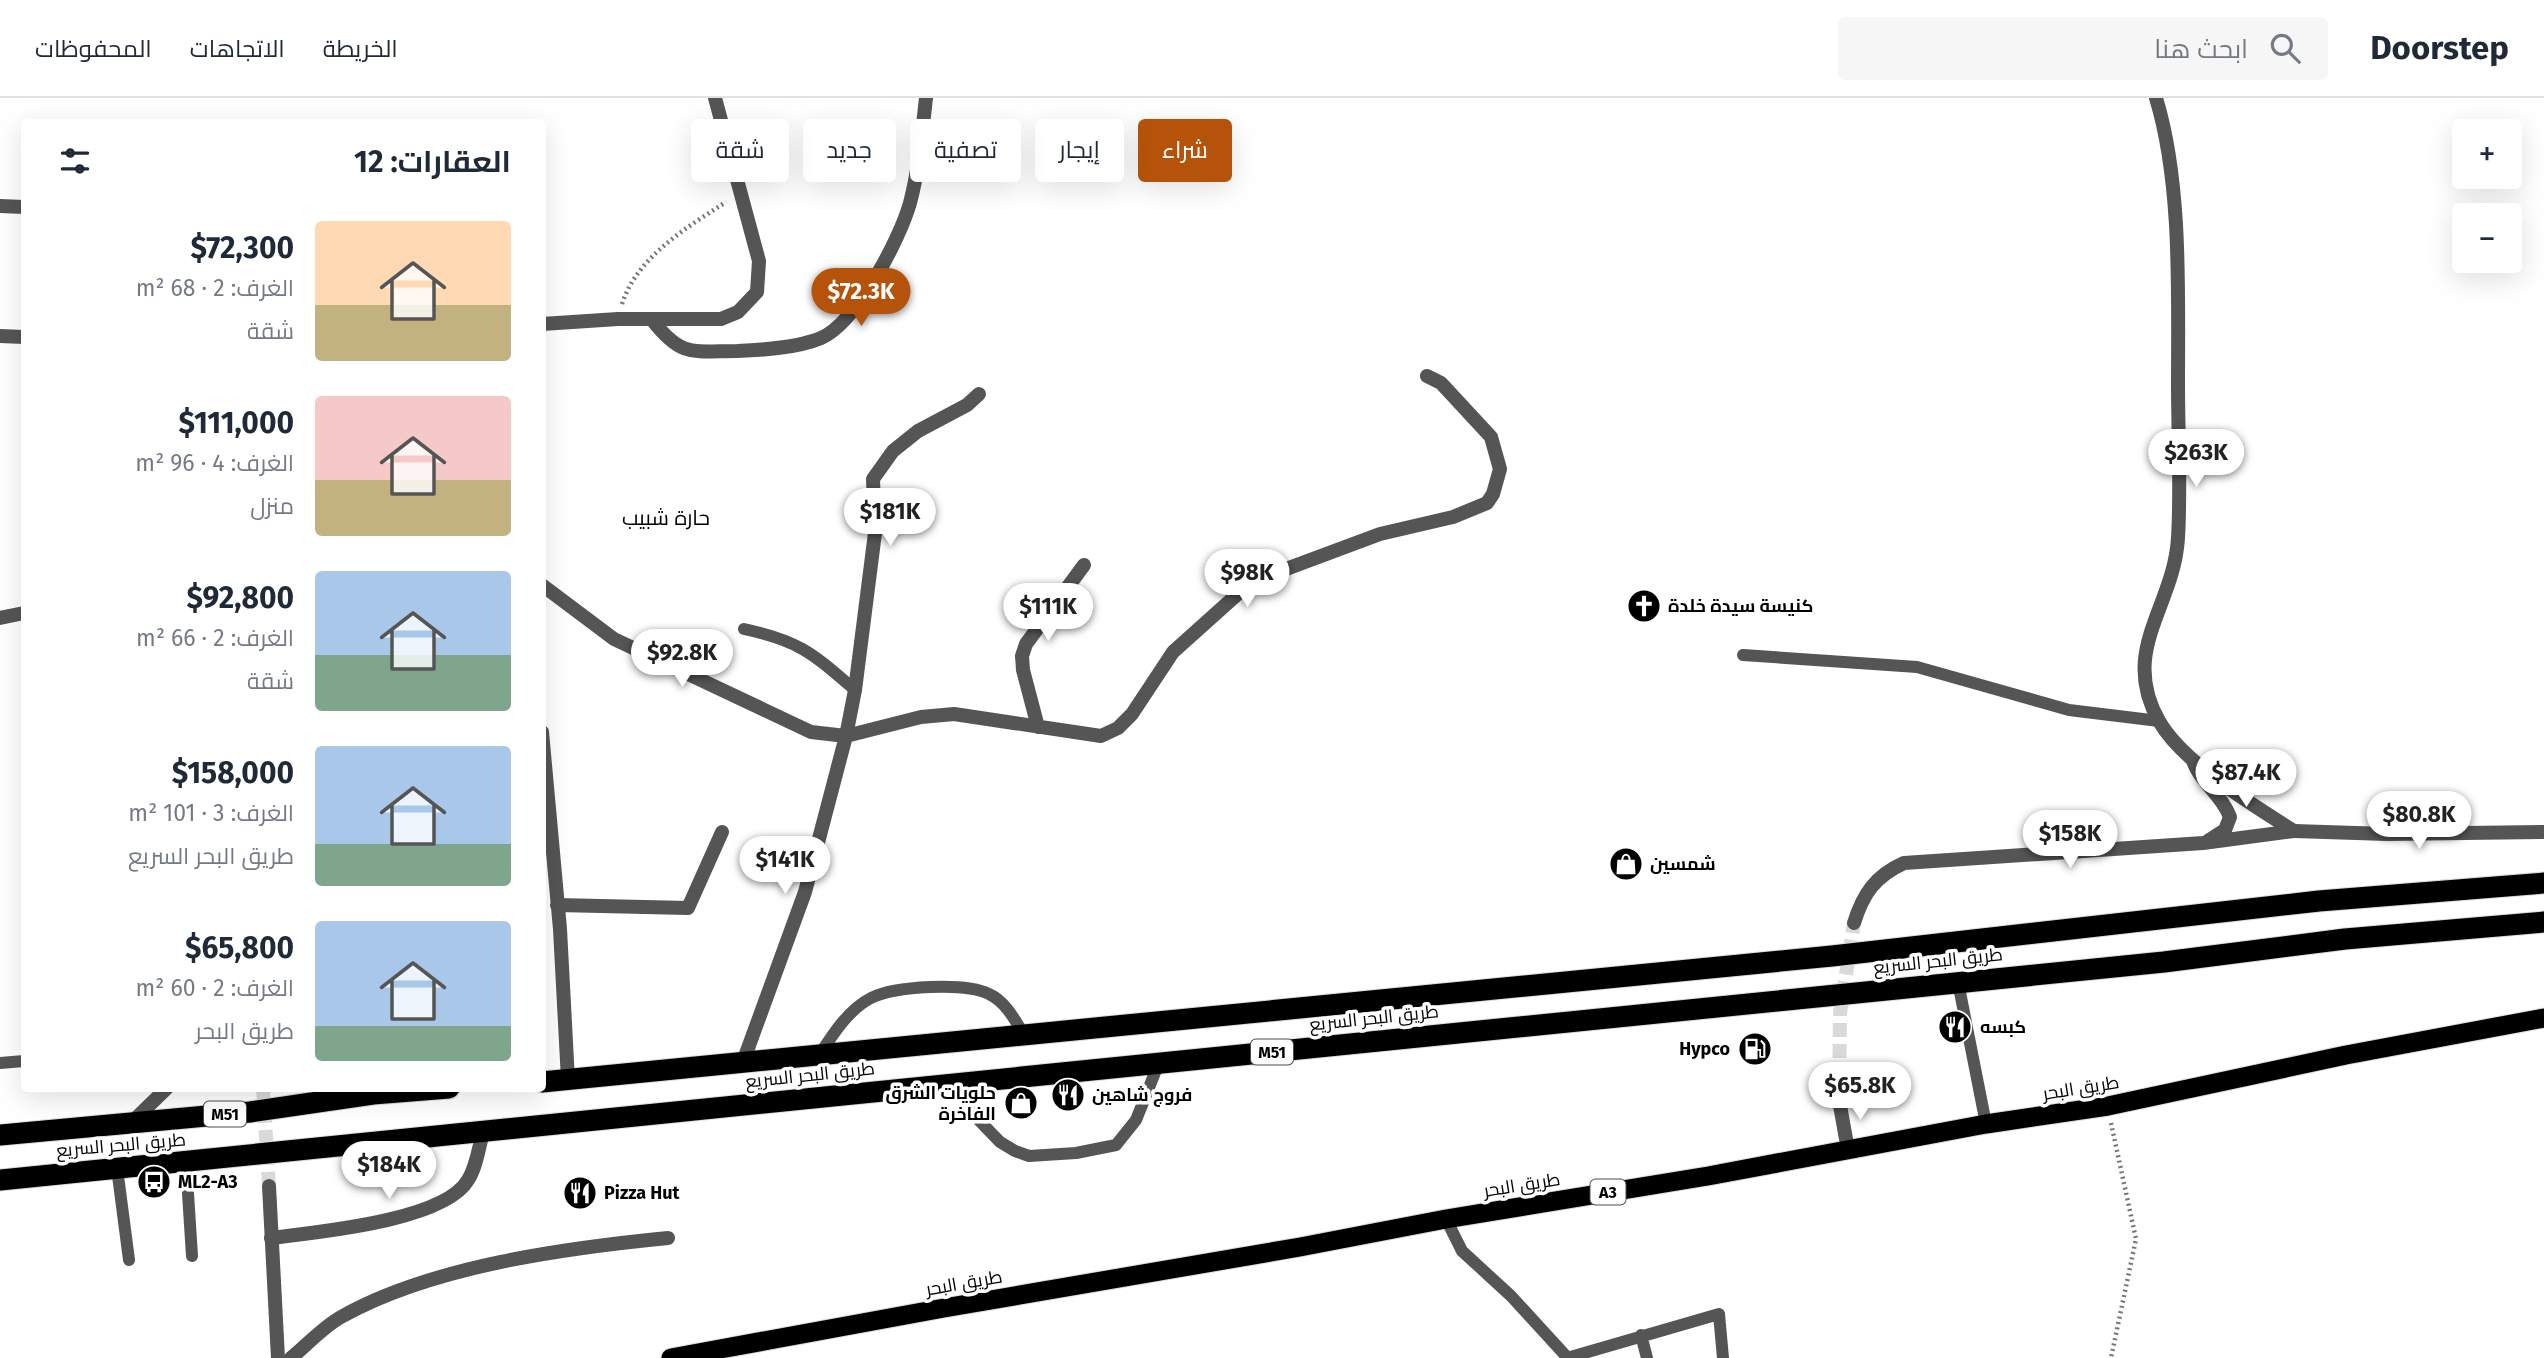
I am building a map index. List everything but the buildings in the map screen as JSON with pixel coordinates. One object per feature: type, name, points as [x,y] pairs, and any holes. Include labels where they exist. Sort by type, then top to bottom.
[{"type":"highway","name":"طريق البحر السريع","points":[[546,1082],[1832,956],[2319,901],[2544,883]]},
{"type":"highway","name":"طريق البحر السريع","points":[[0,1180],[320,1150],[484,1129],[764,1104],[965,1081],[1158,1065],[2164,962],[2345,939],[2544,922]]},
{"type":"highway","name":"طريق البحر","points":[[671,1358],[944,1307],[1300,1248],[1446,1219],[1986,1124],[2108,1107],[2346,1055],[2544,1018]]},
{"type":"highway","name":"طريق البحر السريع","points":[[0,1135],[250,1112],[366,1092]]},
{"type":"street","points":[[546,324],[618,319],[721,320],[738,312],[757,292],[759,261],[715,98]]},
{"type":"street","points":[[653,321],[674,345],[696,351],[754,351],[820,339],[830,333],[854,309],[904,222],[921,146],[926,98]]},
{"type":"street","points":[[2156,98],[2167,153],[2178,251],[2178,538],[2167,591],[2142,658],[2149,696],[2159,721],[2192,758],[2243,798],[2294,831]]},
{"type":"street","points":[[0,206],[21,208]]},
{"type":"street","points":[[0,336],[21,337]]},
{"type":"street","points":[[546,588],[614,639],[703,678],[811,732],[846,736],[921,717],[954,714],[1074,735],[1101,736],[1132,715],[1173,652],[1251,582],[1380,534],[1469,512],[1487,503],[1493,494],[1500,469],[1491,437],[1441,383],[1427,376]]},
{"type":"street","points":[[743,1062],[805,892],[846,736],[855,690],[874,533],[873,480],[893,451],[918,432],[967,405],[979,394]]},
{"type":"street","points":[[1038,727],[1021,656],[1026,644],[1084,565]]},
{"type":"street","points":[[0,618],[21,614]]},
{"type":"street","points":[[2192,758],[2197,774],[2224,805],[2230,817],[2225,830],[2203,843]]},
{"type":"street","points":[[546,778],[569,1080]]},
{"type":"street","points":[[1854,923],[1863,894],[1882,876],[1904,863],[2203,843],[2294,831],[2387,834],[2544,832]]},
{"type":"street","points":[[557,905],[688,908],[722,832]]},
{"type":"street","points":[[132,1122],[163,1092]]},
{"type":"street","points":[[1839,1100],[1848,1150]]},
{"type":"street","points":[[271,1237],[385,1221],[426,1209],[447,1199],[469,1180],[484,1129]]},
{"type":"street","points":[[269,1186],[278,1358]]},
{"type":"street","points":[[291,1358],[339,1318],[414,1287],[550,1253],[668,1238]]},
{"type":"lane","points":[[744,629],[785,638],[814,655],[855,690]]},
{"type":"lane","points":[[1743,655],[1917,667],[2069,710],[2159,721]]},
{"type":"lane","points":[[1958,982],[1986,1124]]},
{"type":"lane","points":[[820,1054],[842,1022],[872,997],[912,989],[965,986],[990,994],[1006,1006],[1024,1035]]},
{"type":"lane","points":[[0,1063],[21,1061]]},
{"type":"lane","points":[[965,1081],[972,1113],[1000,1142],[1029,1156],[1076,1153],[1116,1145],[1136,1120],[1158,1065]]},
{"type":"lane","points":[[186,1162],[192,1256]]},
{"type":"lane","points":[[117,1168],[129,1260]]},
{"type":"lane","points":[[1446,1219],[1462,1251],[1511,1296],[1566,1357],[1719,1314],[1723,1358]]},
{"type":"lane","points":[[1642,1335],[1647,1358]]},
{"type":"path","points":[[618,319],[626,292],[650,259],[687,227],[741,192]]},
{"type":"path","points":[[2108,1107],[2136,1239],[2111,1358]]},
{"type":"tunnel","points":[[1839,1100],[1840,1013],[1854,923]]},
{"type":"tunnel","points":[[263,1092],[269,1186]]},
{"type":"place","name":"كنيسة سيدة خلدة","points":[[1644,606]]},
{"type":"place","name":"شمسين","points":[[1626,864]]},
{"type":"place","name":"كبسه","points":[[1955,1027]]},
{"type":"place","name":"Hypco","points":[[1755,1049]]},
{"type":"place","name":"فروج شاهين","points":[[1068,1095]]},
{"type":"place","name":"حلويات الشرق الفاخرة","points":[[1021,1103]]},
{"type":"place","name":"ML2-A3","points":[[154,1182]]},
{"type":"place","name":"Pizza Hut","points":[[580,1193]]},
{"type":"district","name":"حارة شبيب","points":[[666,518]]}]
